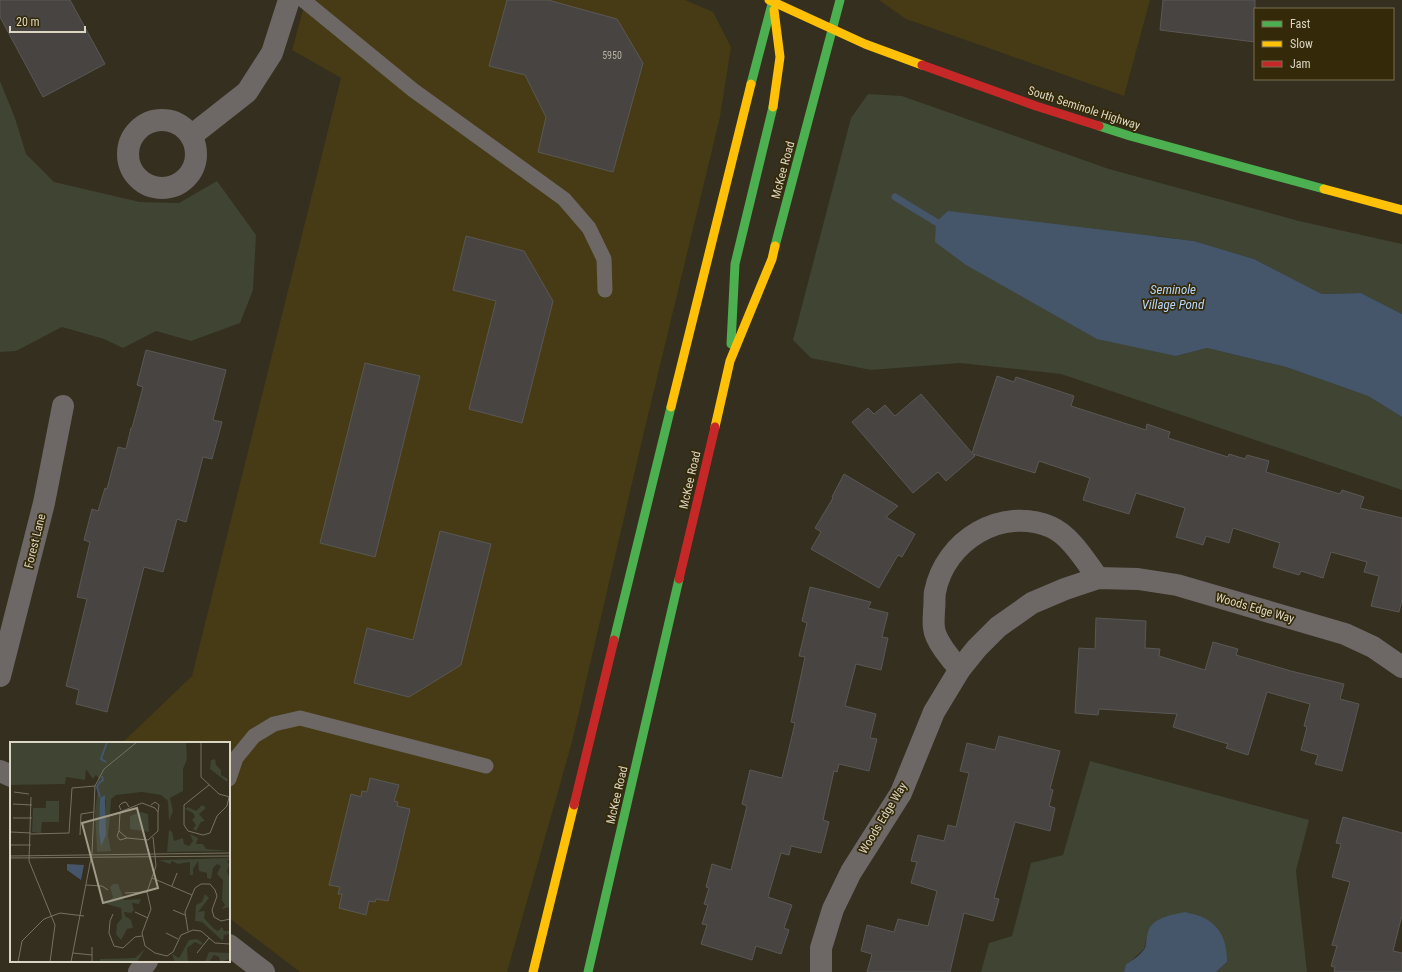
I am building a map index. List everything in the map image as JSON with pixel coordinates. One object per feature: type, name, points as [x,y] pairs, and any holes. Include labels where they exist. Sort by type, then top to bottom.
[{"type":"main road","name":"McKee Road","points":[[588,972],[730,361],[772,259],[840,0]]},
{"type":"main road","name":"South Seminole Highway","points":[[772,1],[865,44],[1021,100],[1123,134],[1276,177],[1402,210]]},
{"type":"main road","points":[[730,361],[735,264],[774,105],[780,57],[772,1]]},
{"type":"main road","points":[[533,972],[733,150],[772,1]]},
{"type":"street","points":[[191,136],[247,92],[272,53],[289,0]]},
{"type":"street","name":"Forest Lane","points":[[0,676],[44,503],[63,406]]},
{"type":"street","points":[[960,668],[947,655],[934,629],[935,592],[942,573],[951,556],[969,537],[994,524],[1024,520],[1052,527],[1079,551],[1098,578]]},
{"type":"street","name":"Woods Edge Way","points":[[820,972],[821,948],[833,909],[851,872],[901,793],[934,712],[960,668],[977,648],[998,627],[1032,603],[1065,589],[1098,578],[1138,579],[1177,585],[1338,632],[1373,646],[1402,667]]},
{"type":"street","points":[[0,770],[10,775]]},
{"type":"street","points":[[230,946],[264,972]]},
{"type":"street","points":[[139,972],[146,962]]},
{"type":"lane","points":[[303,0],[413,90],[564,200],[589,228],[604,259],[605,290]]},
{"type":"lane","points":[[230,776],[236,758],[254,736],[274,724],[300,718],[486,766]]},
{"type":"shaded area","points":[[306,0],[685,0],[713,12],[731,47],[720,117],[643,436],[572,742],[507,972],[300,972],[230,919],[230,742],[123,742],[192,676],[341,78],[292,50]]},
{"type":"shaded area","points":[[879,0],[1150,0],[1124,96],[906,19]]},
{"type":"green space","points":[[0,81],[15,118],[26,154],[54,182],[140,202],[179,203],[217,181],[256,235],[253,290],[240,323],[191,341],[156,331],[123,348],[104,339],[62,327],[16,351],[0,352]]},
{"type":"green space","points":[[868,94],[902,96],[1109,169],[1299,221],[1402,244],[1402,314],[1361,293],[1322,294],[1254,259],[1194,241],[1156,236],[1176,356],[1207,348],[1286,367],[1368,396],[1402,417],[1402,490],[1061,374],[960,363],[871,370],[811,358],[793,340],[851,118]]},
{"type":"green space","points":[[1090,761],[1309,820],[1296,871],[1307,972],[1216,972],[1227,962],[1168,916],[1158,920],[1149,929],[1144,949],[1126,964],[1124,972],[981,972],[989,943],[1012,936],[1031,863],[1063,855]]},
{"type":"water","name":"Seminole Village Pond","points":[[948,211],[1194,241],[1254,259],[1322,294],[1361,293],[1402,314],[1402,417],[1368,396],[1286,367],[1207,348],[1176,356],[1097,339],[966,265],[935,242],[936,222]]},
{"type":"water","points":[[1185,912],[1204,918],[1216,927],[1225,943],[1227,962],[1216,972],[1124,972],[1126,964],[1142,953],[1145,948],[1148,931],[1155,922],[1164,917]]},
{"type":"building","points":[[0,0],[70,0],[105,64],[43,97],[0,17]]},
{"type":"building","points":[[507,0],[548,0],[617,19],[643,63],[613,172],[538,152],[546,117],[525,75],[489,66]]},
{"type":"building","points":[[1163,0],[1255,0],[1254,42],[1160,30]]},
{"type":"building","points":[[466,236],[524,251],[553,301],[522,423],[469,409],[496,301],[453,290]]},
{"type":"building","points":[[146,350],[226,370],[213,420],[222,422],[212,459],[203,457],[186,522],[177,519],[163,572],[144,567],[107,712],[76,704],[79,690],[66,686],[87,599],[77,597],[90,542],[84,540],[92,509],[98,511],[105,488],[107,489],[118,447],[126,449],[143,387],[137,385]]},
{"type":"building","points":[[365,363],[420,376],[375,557],[320,543]]},
{"type":"building","points":[[997,376],[1014,382],[1016,377],[1074,396],[1071,406],[1146,430],[1147,424],[1170,432],[1168,438],[1228,457],[1229,454],[1245,459],[1247,455],[1269,461],[1266,472],[1340,494],[1342,490],[1364,497],[1360,508],[1402,518],[1402,600],[1399,612],[1371,606],[1379,576],[1364,572],[1367,562],[1331,552],[1323,578],[1301,571],[1299,575],[1273,567],[1280,543],[1233,528],[1229,543],[1206,536],[1203,545],[1176,537],[1185,508],[1136,493],[1129,514],[1083,500],[1090,478],[1039,461],[1035,473],[973,454],[975,456],[946,481],[938,472],[913,493],[852,422],[868,408],[874,414],[885,405],[895,416],[921,394],[972,453]]},
{"type":"building","points":[[844,474],[898,506],[886,517],[915,534],[902,557],[898,555],[879,588],[811,549],[821,532],[815,528],[833,498],[832,497]]},
{"type":"building","points":[[440,531],[491,544],[461,665],[409,697],[354,683],[367,628],[413,640]]},
{"type":"building","points":[[810,587],[871,602],[868,608],[888,613],[882,637],[888,638],[881,670],[856,664],[845,706],[876,714],[870,738],[877,739],[869,771],[839,764],[837,772],[834,771],[823,820],[829,822],[821,853],[791,846],[789,855],[781,853],[768,897],[792,905],[784,928],[789,930],[781,954],[756,946],[752,960],[701,944],[707,925],[702,924],[708,905],[704,904],[709,888],[706,887],[712,864],[731,870],[747,806],[742,804],[750,770],[782,778],[795,723],[791,722],[805,657],[799,656],[807,623],[802,621]]},
{"type":"building","points":[[1096,618],[1146,621],[1145,648],[1160,649],[1159,656],[1205,670],[1213,642],[1238,649],[1236,655],[1344,684],[1340,699],[1359,704],[1342,771],[1315,764],[1318,755],[1301,750],[1307,727],[1304,726],[1310,704],[1267,692],[1248,755],[1226,748],[1228,744],[1173,727],[1177,714],[1099,709],[1098,715],[1075,713],[1079,648],[1095,649]]},
{"type":"building","points":[[999,736],[1060,751],[1050,789],[1053,790],[1049,806],[1055,808],[1050,831],[1015,822],[994,898],[999,899],[993,921],[964,913],[950,972],[867,972],[872,954],[861,951],[867,925],[894,932],[898,919],[928,926],[937,891],[911,883],[917,862],[911,861],[918,835],[944,841],[948,825],[956,827],[969,773],[960,771],[967,743],[995,750]]},
{"type":"building","points":[[370,778],[399,785],[394,801],[398,802],[397,806],[410,809],[388,901],[376,899],[375,902],[369,901],[366,915],[339,908],[342,894],[338,894],[340,887],[329,885],[351,794],[361,797],[362,791],[367,792]]},
{"type":"building","points":[[1343,817],[1402,833],[1402,915],[1393,951],[1402,953],[1402,972],[1334,972],[1335,967],[1331,966],[1337,946],[1332,945],[1350,882],[1332,877],[1341,844],[1336,843]]},
{"type":"waterway","points":[[895,197],[936,222]]},
{"type":"traffic: fast","points":[[751,84],[773,0]]},
{"type":"traffic: fast","points":[[775,246],[840,0]]},
{"type":"traffic: fast","points":[[731,344],[735,264],[773,107]]},
{"type":"traffic: fast","points":[[1099,126],[1130,136],[1324,189]]},
{"type":"traffic: fast","points":[[614,640],[671,407]]},
{"type":"traffic: fast","points":[[588,972],[679,579]]},
{"type":"traffic: slow","points":[[769,0],[865,44],[922,65]]},
{"type":"traffic: slow","points":[[773,107],[780,57],[774,10]]},
{"type":"traffic: slow","points":[[671,407],[751,84]]},
{"type":"traffic: slow","points":[[1324,189],[1402,210]]},
{"type":"traffic: slow","points":[[715,427],[730,361],[772,259],[775,246]]},
{"type":"traffic: slow","points":[[533,972],[574,805]]},
{"type":"traffic: jam","points":[[922,65],[1036,106],[1099,126]]},
{"type":"traffic: jam","points":[[679,579],[715,427]]},
{"type":"traffic: jam","points":[[574,805],[614,640]]}]
